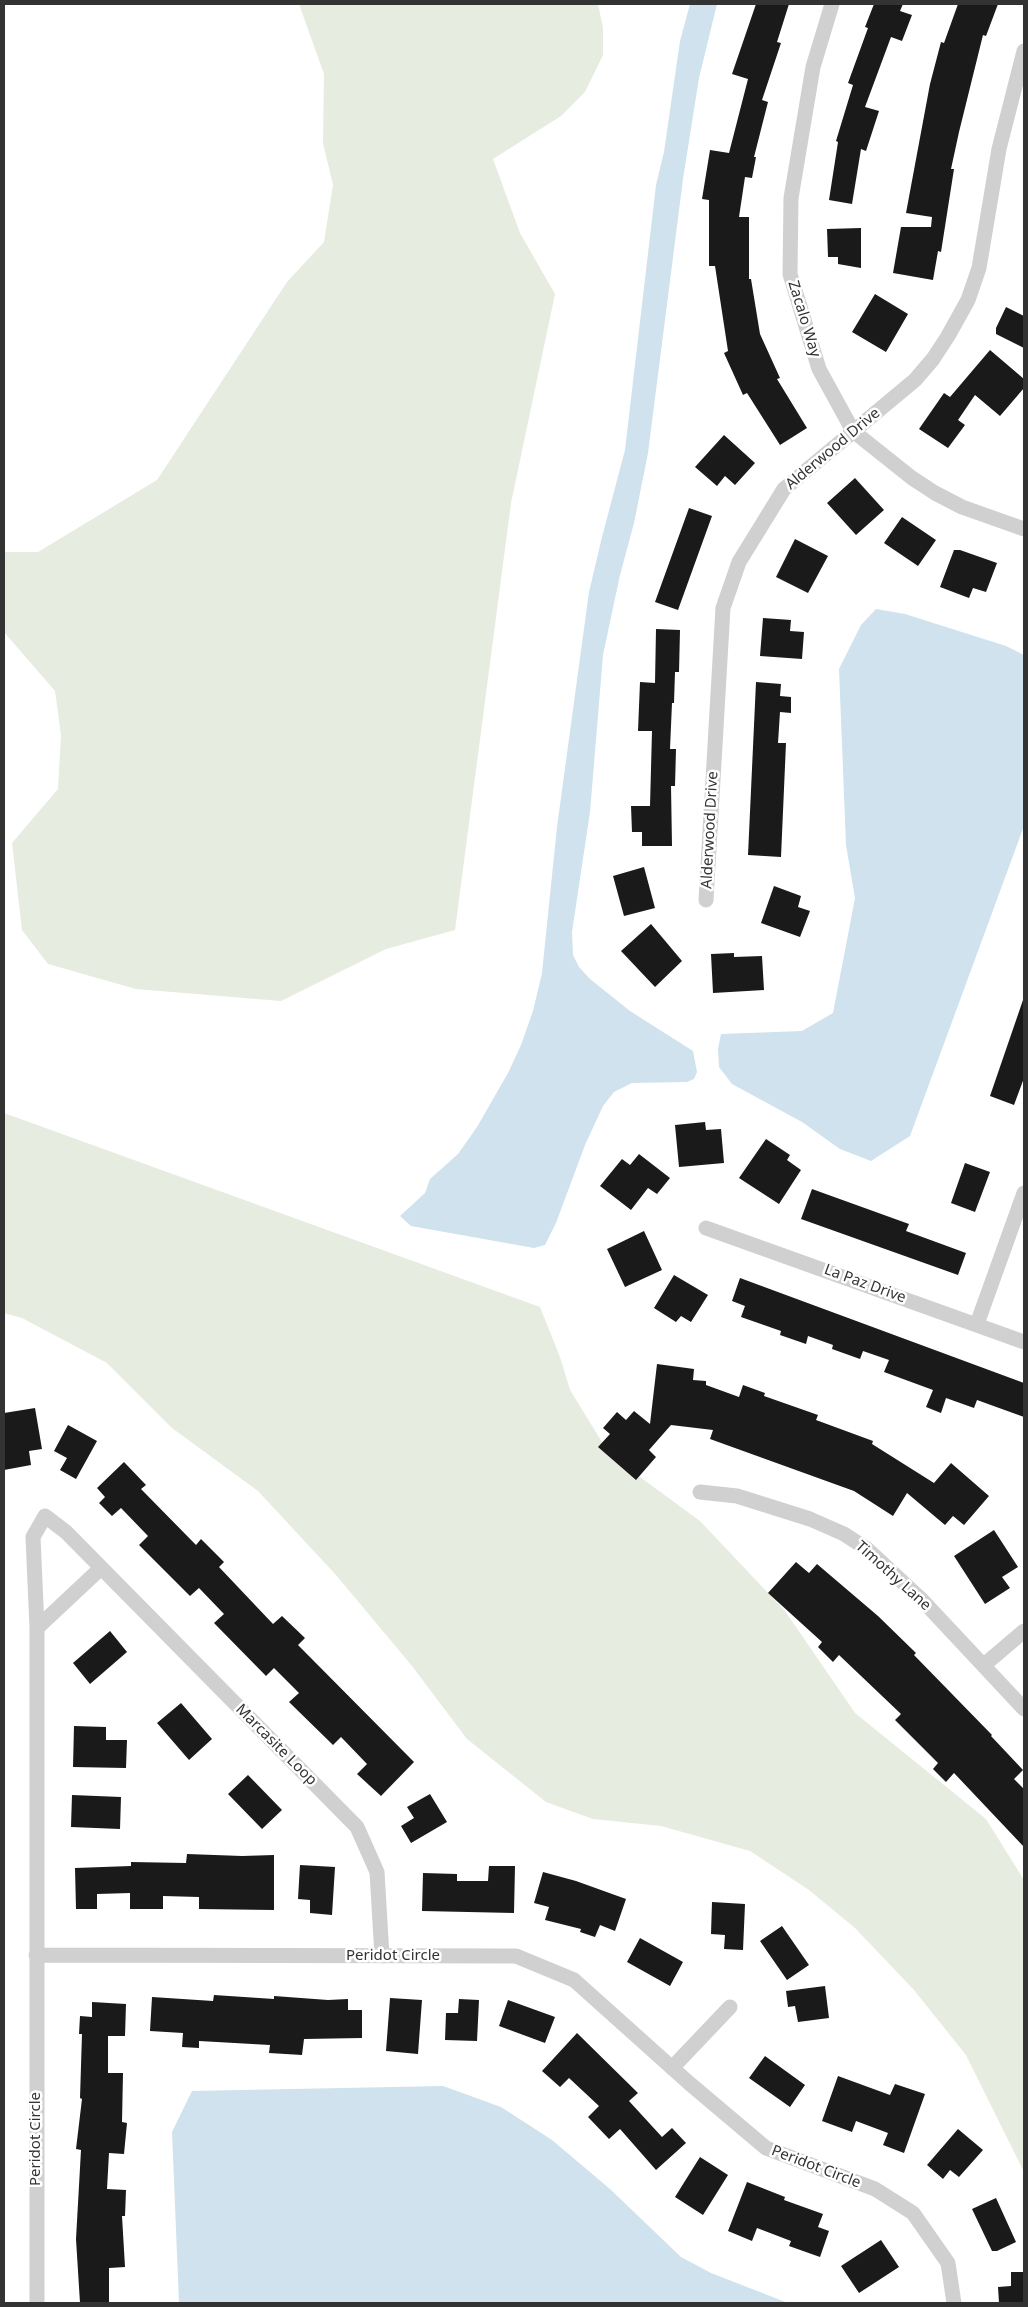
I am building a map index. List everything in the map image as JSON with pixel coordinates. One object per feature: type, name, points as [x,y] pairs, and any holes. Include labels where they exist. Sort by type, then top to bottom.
[{"type":"street","name":"Zacalo Way","points":[[832,4],[813,67],[791,198],[790,274],[819,370],[853,431],[935,493],[991,519],[1024,528]]},
{"type":"street","name":"Alderwood Drive","points":[[706,900],[723,608],[739,562],[784,489],[915,380],[933,359],[968,300],[979,268],[1000,149],[1024,51]]},
{"type":"street","points":[[977,1324],[1024,1193]]},
{"type":"street","name":"La Paz Drive","points":[[706,1228],[1024,1342]]},
{"type":"street","name":"Timothy Lane","points":[[700,1492],[736,1496],[810,1519],[844,1534],[867,1549],[891,1570],[984,1665],[1024,1709]]},
{"type":"street","name":"Marcasite Loop","points":[[36,1955],[37,1628],[33,1537],[45,1516],[66,1532],[357,1827],[377,1872],[382,1956]]},
{"type":"street","points":[[37,1628],[102,1568]]},
{"type":"street","points":[[984,1665],[1024,1631]]},
{"type":"street","name":"Peridot Circle","points":[[37,2303],[36,1955],[516,1956],[574,1980],[672,2068],[766,2148],[875,2189],[913,2213],[948,2263],[954,2303]]},
{"type":"street","points":[[672,2068],[730,2008]]},
{"type":"shaded area","points":[[299,4],[598,4],[603,28],[603,55],[585,92],[561,116],[493,159],[520,233],[555,294],[511,503],[455,930],[386,949],[281,1001],[136,989],[48,964],[22,930],[12,843],[58,789],[61,735],[55,691],[4,632],[4,552],[38,552],[157,480],[287,282],[324,242],[333,185],[323,143],[324,74]]},
{"type":"shaded area","points":[[4,1113],[540,1307],[560,1357],[570,1390],[610,1455],[700,1521],[785,1611],[855,1713],[986,1819],[1024,1880],[1024,2172],[966,2055],[914,1990],[855,1928],[809,1890],[750,1851],[661,1826],[593,1819],[546,1802],[467,1739],[412,1666],[336,1575],[258,1491],[172,1428],[107,1363],[22,1318],[4,1313]]},
{"type":"water","points":[[690,4],[717,4],[699,78],[683,179],[648,453],[634,523],[620,575],[603,655],[590,812],[572,932],[573,955],[579,967],[590,979],[630,1011],[693,1051],[697,1072],[694,1079],[687,1082],[632,1083],[614,1092],[603,1106],[585,1145],[556,1223],[545,1245],[534,1248],[411,1226],[400,1216],[425,1193],[430,1179],[458,1154],[477,1127],[508,1073],[521,1045],[533,1011],[542,973],[557,827],[589,592],[625,450],[656,185],[664,152],[680,41]]},
{"type":"water","points":[[876,609],[905,614],[1006,646],[1024,655],[1024,826],[910,1136],[871,1161],[840,1149],[802,1122],[732,1084],[719,1067],[718,1049],[721,1034],[802,1031],[833,1013],[855,898],[846,845],[839,669],[861,625]]},
{"type":"water","points":[[443,2086],[501,2107],[552,2140],[610,2189],[681,2257],[711,2273],[788,2303],[179,2303],[172,2132],[192,2091]]},
{"type":"building","points":[[756,4],[789,4],[777,42],[781,43],[762,100],[768,102],[754,157],[756,157],[752,178],[745,177],[739,217],[749,217],[749,279],[751,279],[760,334],[780,378],[777,379],[807,428],[780,445],[747,393],[743,395],[724,353],[728,351],[715,266],[709,266],[709,200],[702,199],[710,150],[729,153],[748,79],[732,74]]},
{"type":"building","points":[[874,4],[903,4],[900,11],[912,15],[902,41],[891,37],[865,107],[879,111],[866,151],[861,149],[852,204],[829,200],[838,142],[836,141],[853,85],[848,83],[868,28],[865,27]]},
{"type":"building","points":[[958,4],[998,4],[986,36],[983,35],[959,132],[951,169],[954,169],[941,252],[938,251],[933,280],[893,273],[901,227],[931,227],[932,217],[906,213],[930,84],[941,42],[944,43]]},
{"type":"building","points":[[861,228],[861,268],[838,264],[838,257],[828,257],[827,229]]},
{"type":"building","points":[[875,294],[908,314],[886,352],[852,332]]},
{"type":"building","points":[[1006,307],[1024,316],[1024,348],[996,334],[996,328]]},
{"type":"building","points":[[990,350],[1024,379],[1024,388],[1000,416],[975,395],[958,420],[965,425],[948,448],[919,429],[944,393],[950,397]]},
{"type":"building","points":[[724,435],[755,463],[735,485],[725,476],[717,486],[695,467]]},
{"type":"building","points":[[855,478],[884,510],[856,535],[827,503]]},
{"type":"building","points":[[689,508],[712,516],[678,610],[655,602]]},
{"type":"building","points":[[902,517],[936,540],[918,566],[884,543]]},
{"type":"building","points":[[795,539],[828,556],[808,593],[776,577]]},
{"type":"building","points":[[954,550],[960,550],[997,563],[986,592],[973,588],[969,598],[940,587]]},
{"type":"building","points":[[763,618],[791,620],[790,631],[804,632],[802,659],[760,656]]},
{"type":"building","points":[[656,629],[680,630],[679,672],[675,672],[670,749],[676,749],[675,786],[671,786],[672,846],[642,846],[642,832],[632,832],[631,806],[650,806],[652,731],[638,731],[640,682],[655,683]]},
{"type":"building","points":[[756,682],[781,684],[780,696],[791,697],[791,713],[780,712],[778,743],[786,743],[781,857],[748,855]]},
{"type":"building","points":[[644,867],[655,908],[624,916],[613,876]]},
{"type":"building","points":[[774,886],[801,896],[798,907],[810,911],[800,937],[761,923]]},
{"type":"building","points":[[651,924],[682,961],[655,987],[621,951]]},
{"type":"building","points":[[734,953],[734,957],[762,956],[764,990],[713,993],[711,954]]},
{"type":"building","points":[[1023,1000],[1024,1078],[1014,1105],[990,1096]]},
{"type":"building","points":[[705,1122],[706,1130],[721,1129],[724,1163],[679,1167],[675,1125]]},
{"type":"building","points":[[766,1139],[790,1155],[787,1160],[801,1170],[779,1204],[739,1178]]},
{"type":"building","points":[[639,1154],[670,1178],[657,1194],[648,1188],[631,1210],[600,1186],[622,1159],[630,1165]]},
{"type":"building","points":[[965,1163],[990,1172],[975,1212],[951,1203]]},
{"type":"building","points":[[812,1189],[909,1224],[906,1231],[966,1253],[958,1275],[801,1219]]},
{"type":"building","points":[[644,1231],[662,1270],[625,1287],[607,1249]]},
{"type":"building","points":[[674,1275],[708,1295],[691,1322],[681,1316],[676,1322],[654,1308]]},
{"type":"building","points":[[740,1278],[1024,1383],[1024,1417],[977,1400],[974,1408],[946,1398],[941,1413],[926,1407],[933,1390],[884,1372],[889,1360],[863,1351],[860,1359],[832,1349],[833,1345],[808,1336],[806,1344],[780,1335],[781,1331],[741,1317],[745,1306],[732,1301]]},
{"type":"building","points":[[657,1364],[694,1369],[693,1380],[706,1381],[706,1385],[739,1397],[743,1385],[765,1393],[764,1396],[818,1415],[816,1420],[873,1441],[872,1444],[934,1483],[951,1463],[989,1496],[964,1525],[953,1516],[945,1525],[907,1493],[893,1516],[854,1491],[710,1439],[713,1430],[671,1425],[649,1450],[656,1457],[636,1480],[598,1447],[610,1434],[603,1428],[617,1412],[626,1420],[634,1411],[650,1424]]},
{"type":"building","points":[[35,1408],[42,1449],[29,1451],[31,1465],[4,1470],[4,1413]]},
{"type":"building","points":[[68,1425],[97,1441],[76,1479],[60,1470],[67,1458],[54,1451]]},
{"type":"building","points":[[124,1462],[146,1485],[141,1489],[196,1545],[201,1539],[224,1562],[219,1567],[273,1624],[282,1616],[305,1638],[298,1645],[414,1762],[381,1796],[357,1774],[367,1764],[341,1737],[333,1745],[289,1702],[299,1693],[274,1668],[266,1676],[214,1623],[224,1614],[199,1588],[190,1596],[139,1545],[148,1536],[121,1508],[112,1516],[99,1503],[105,1497],[97,1488]]},
{"type":"building","points":[[994,1530],[1018,1567],[1002,1577],[1010,1588],[985,1604],[954,1556]]},
{"type":"building","points":[[796,1562],[809,1573],[817,1564],[878,1616],[916,1653],[914,1655],[992,1735],[1023,1770],[1014,1779],[1024,1789],[1024,1847],[954,1773],[946,1782],[933,1769],[938,1763],[895,1720],[901,1714],[839,1655],[833,1662],[818,1647],[822,1642],[768,1593]]},
{"type":"building","points":[[110,1631],[127,1652],[90,1684],[73,1663]]},
{"type":"building","points":[[181,1703],[212,1739],[189,1760],[157,1723]]},
{"type":"building","points":[[74,1726],[106,1727],[106,1740],[127,1740],[126,1768],[73,1767]]},
{"type":"building","points":[[248,1775],[282,1810],[262,1829],[228,1794]]},
{"type":"building","points":[[430,1794],[447,1822],[411,1843],[401,1826],[414,1818],[407,1807]]},
{"type":"building","points":[[72,1795],[121,1797],[120,1829],[71,1827]]},
{"type":"building","points":[[187,1854],[274,1855],[274,1910],[199,1909],[199,1897],[163,1896],[163,1909],[130,1909],[130,1893],[97,1894],[97,1909],[76,1909],[75,1868],[131,1866],[131,1862],[186,1863]]},
{"type":"building","points":[[300,1865],[335,1867],[332,1915],[310,1913],[310,1900],[298,1899]]},
{"type":"building","points":[[489,1866],[515,1866],[514,1913],[422,1911],[423,1873],[457,1874],[457,1881],[488,1881]]},
{"type":"building","points":[[543,1872],[576,1881],[626,1899],[615,1931],[600,1925],[595,1937],[580,1932],[581,1929],[545,1920],[549,1907],[534,1903]]},
{"type":"building","points":[[712,1902],[745,1904],[743,1950],[724,1949],[725,1935],[711,1934]]},
{"type":"building","points":[[782,1926],[809,1965],[787,1980],[760,1941]]},
{"type":"building","points":[[640,1938],[683,1962],[670,1986],[627,1962]]},
{"type":"building","points":[[825,1986],[829,2018],[798,2022],[795,2006],[788,2007],[786,1991]]},
{"type":"building","points":[[214,1995],[274,1999],[274,1996],[328,2000],[348,1999],[348,2010],[362,2010],[362,2038],[304,2039],[302,2055],[269,2053],[270,2045],[199,2041],[199,2048],[182,2047],[183,2033],[150,2031],[152,1997],[213,2001]]},
{"type":"building","points":[[390,1998],[422,2000],[418,2054],[386,2051]]},
{"type":"building","points":[[459,1999],[479,2000],[477,2041],[445,2040],[446,2013],[458,2013]]},
{"type":"building","points":[[508,2000],[555,2017],[545,2043],[499,2026]]},
{"type":"building","points":[[92,2002],[126,2004],[125,2036],[108,2036],[108,2073],[123,2073],[122,2122],[127,2123],[124,2154],[109,2153],[107,2189],[126,2190],[125,2216],[122,2216],[125,2267],[109,2268],[109,2303],[80,2303],[76,2239],[81,2150],[76,2149],[82,2099],[80,2098],[82,2034],[79,2034],[80,2016],[92,2017]]},
{"type":"building","points":[[577,2033],[638,2093],[629,2101],[662,2137],[672,2128],[686,2143],[656,2170],[620,2129],[609,2139],[588,2117],[599,2106],[569,2078],[560,2087],[542,2071]]},
{"type":"building","points":[[765,2056],[805,2085],[790,2107],[749,2078]]},
{"type":"building","points":[[838,2076],[890,2095],[895,2084],[925,2094],[904,2153],[883,2145],[888,2133],[856,2121],[852,2132],[822,2121]]},
{"type":"building","points":[[958,2129],[983,2150],[959,2177],[950,2170],[943,2179],[927,2165]]},
{"type":"building","points":[[700,2157],[728,2175],[703,2215],[675,2197]]},
{"type":"building","points":[[747,2182],[785,2197],[784,2200],[823,2214],[818,2227],[829,2231],[820,2257],[789,2246],[791,2241],[757,2228],[752,2241],[728,2231]]},
{"type":"building","points":[[996,2198],[1016,2242],[997,2251],[992,2251],[972,2209]]},
{"type":"building","points":[[881,2240],[899,2267],[859,2293],[841,2266]]},
{"type":"building","points":[[1011,2272],[1024,2272],[1024,2303],[999,2303],[998,2287],[1011,2286]]}]
